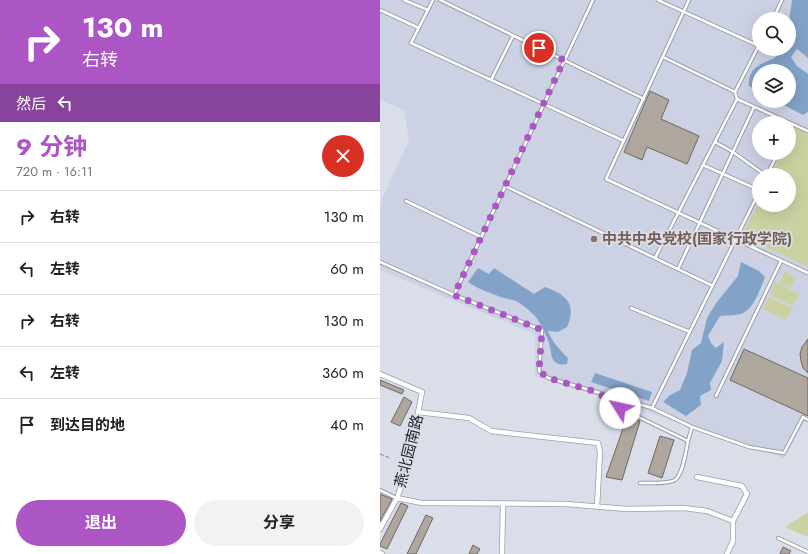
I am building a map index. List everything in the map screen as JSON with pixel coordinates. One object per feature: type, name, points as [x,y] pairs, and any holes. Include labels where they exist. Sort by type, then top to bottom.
[{"type":"street","name":"燕北园南路","points":[[380,374],[422,392],[407,471],[397,498],[380,529]]},
{"type":"street","points":[[418,412],[469,418],[491,431],[598,443],[600,452],[596,507]]},
{"type":"street","points":[[697,477],[742,486],[747,494],[733,521],[733,541],[727,554]]},
{"type":"street","points":[[397,498],[422,503],[566,504],[627,510],[684,508],[707,511],[733,521]]},
{"type":"street","points":[[502,554],[503,504]]},
{"type":"lane","points":[[404,0],[428,10]]},
{"type":"lane","points":[[433,0],[411,43],[624,141]]},
{"type":"lane","points":[[440,0],[644,99]]},
{"type":"lane","points":[[454,295],[593,0]]},
{"type":"lane","points":[[658,0],[752,43]]},
{"type":"lane","points":[[689,0],[606,179],[808,273]]},
{"type":"lane","points":[[776,12],[782,0]]},
{"type":"lane","points":[[380,10],[419,28]]},
{"type":"lane","points":[[491,80],[513,36]]},
{"type":"lane","points":[[655,258],[737,99],[735,92],[754,56]]},
{"type":"lane","points":[[663,57],[735,92]]},
{"type":"lane","points":[[737,99],[752,106]]},
{"type":"lane","points":[[678,269],[754,108]]},
{"type":"lane","points":[[756,108],[775,116]]},
{"type":"lane","points":[[796,125],[808,130]]},
{"type":"lane","points":[[715,142],[733,152],[756,168]]},
{"type":"lane","points":[[703,166],[752,188]]},
{"type":"lane","points":[[505,186],[713,286]]},
{"type":"lane","points":[[406,201],[481,237]]},
{"type":"lane","points":[[652,408],[752,206]]},
{"type":"lane","points":[[716,396],[781,260]]},
{"type":"lane","points":[[380,262],[454,295],[542,330],[539,371],[548,378],[652,408],[692,427],[749,447],[784,453],[803,417],[808,420]]},
{"type":"lane","points":[[631,308],[690,332]]},
{"type":"lane","points":[[597,392],[620,408],[688,441]]},
{"type":"lane","points":[[640,483],[656,483],[674,480],[680,474],[692,427]]},
{"type":"lane","points":[[380,490],[397,498]]},
{"type":"lane","points":[[778,538],[808,552]]},
{"type":"path","points":[[380,454],[390,458]]},
{"type":"shaded area","name":"中共中央党校(国家行政学院)","points":[[380,0],[808,0],[808,422],[805,421],[784,458],[535,376],[535,334],[380,270],[380,208],[383,197],[409,140],[404,110],[380,100]]},
{"type":"green space","points":[[796,128],[808,133],[808,267],[742,236],[754,212],[796,212],[796,168],[774,168],[778,160],[796,160]]},
{"type":"green space","points":[[785,271],[796,277],[791,288],[779,283]]},
{"type":"green space","points":[[775,282],[799,294],[793,306],[770,295]]},
{"type":"green space","points":[[769,297],[792,308],[786,320],[763,309]]},
{"type":"green space","points":[[808,512],[808,537],[785,527]]},
{"type":"water","points":[[792,0],[808,0],[808,58],[797,49],[796,50],[796,12],[790,12]]},
{"type":"water","points":[[776,56],[792,56],[796,64],[761,64],[775,58]]},
{"type":"water","points":[[796,64],[808,74],[808,112],[803,115],[790,108],[796,108]]},
{"type":"water","points":[[752,73],[752,88],[749,86]]},
{"type":"water","points":[[741,262],[759,271],[765,277],[757,297],[751,307],[741,314],[720,316],[708,336],[711,343],[716,348],[724,342],[722,361],[710,383],[711,390],[700,396],[701,405],[686,416],[663,402],[670,395],[680,390],[687,373],[692,350],[701,343],[707,318],[717,302],[738,276]]},
{"type":"water","points":[[478,268],[489,274],[494,268],[534,294],[545,287],[559,293],[568,301],[571,312],[567,327],[558,332],[548,331],[559,349],[568,358],[567,364],[561,364],[554,361],[548,340],[539,321],[526,308],[516,301],[503,298],[476,287],[468,282]]},
{"type":"water","points":[[595,373],[652,392],[649,401],[591,382]]},
{"type":"building","points":[[650,91],[669,100],[661,119],[699,136],[687,164],[647,147],[642,160],[624,152]]},
{"type":"building","points":[[808,339],[808,373],[803,368],[800,354],[802,347]]},
{"type":"building","points":[[744,349],[808,378],[808,416],[730,380]]},
{"type":"building","points":[[380,380],[404,390],[402,394],[380,385]]},
{"type":"building","points":[[404,397],[412,402],[400,426],[391,422]]},
{"type":"building","points":[[627,417],[640,421],[622,480],[606,477]]},
{"type":"building","points":[[660,436],[674,440],[662,478],[648,473]]},
{"type":"building","points":[[380,494],[392,499],[380,521]]},
{"type":"building","points":[[401,503],[408,506],[387,549],[380,546],[380,544]]},
{"type":"building","points":[[426,515],[433,518],[416,554],[407,554]]},
{"type":"building","points":[[473,545],[480,549],[477,554],[469,554]]},
{"type":"building","points":[[783,547],[791,551],[789,554],[780,554]]},
{"type":"place","name":"中共中央党校(国家行政学院)","points":[[594,239]]},
{"type":"route","points":[[539,48],[564,60],[454,295],[542,330],[539,371],[548,378],[597,392],[620,408]]}]
